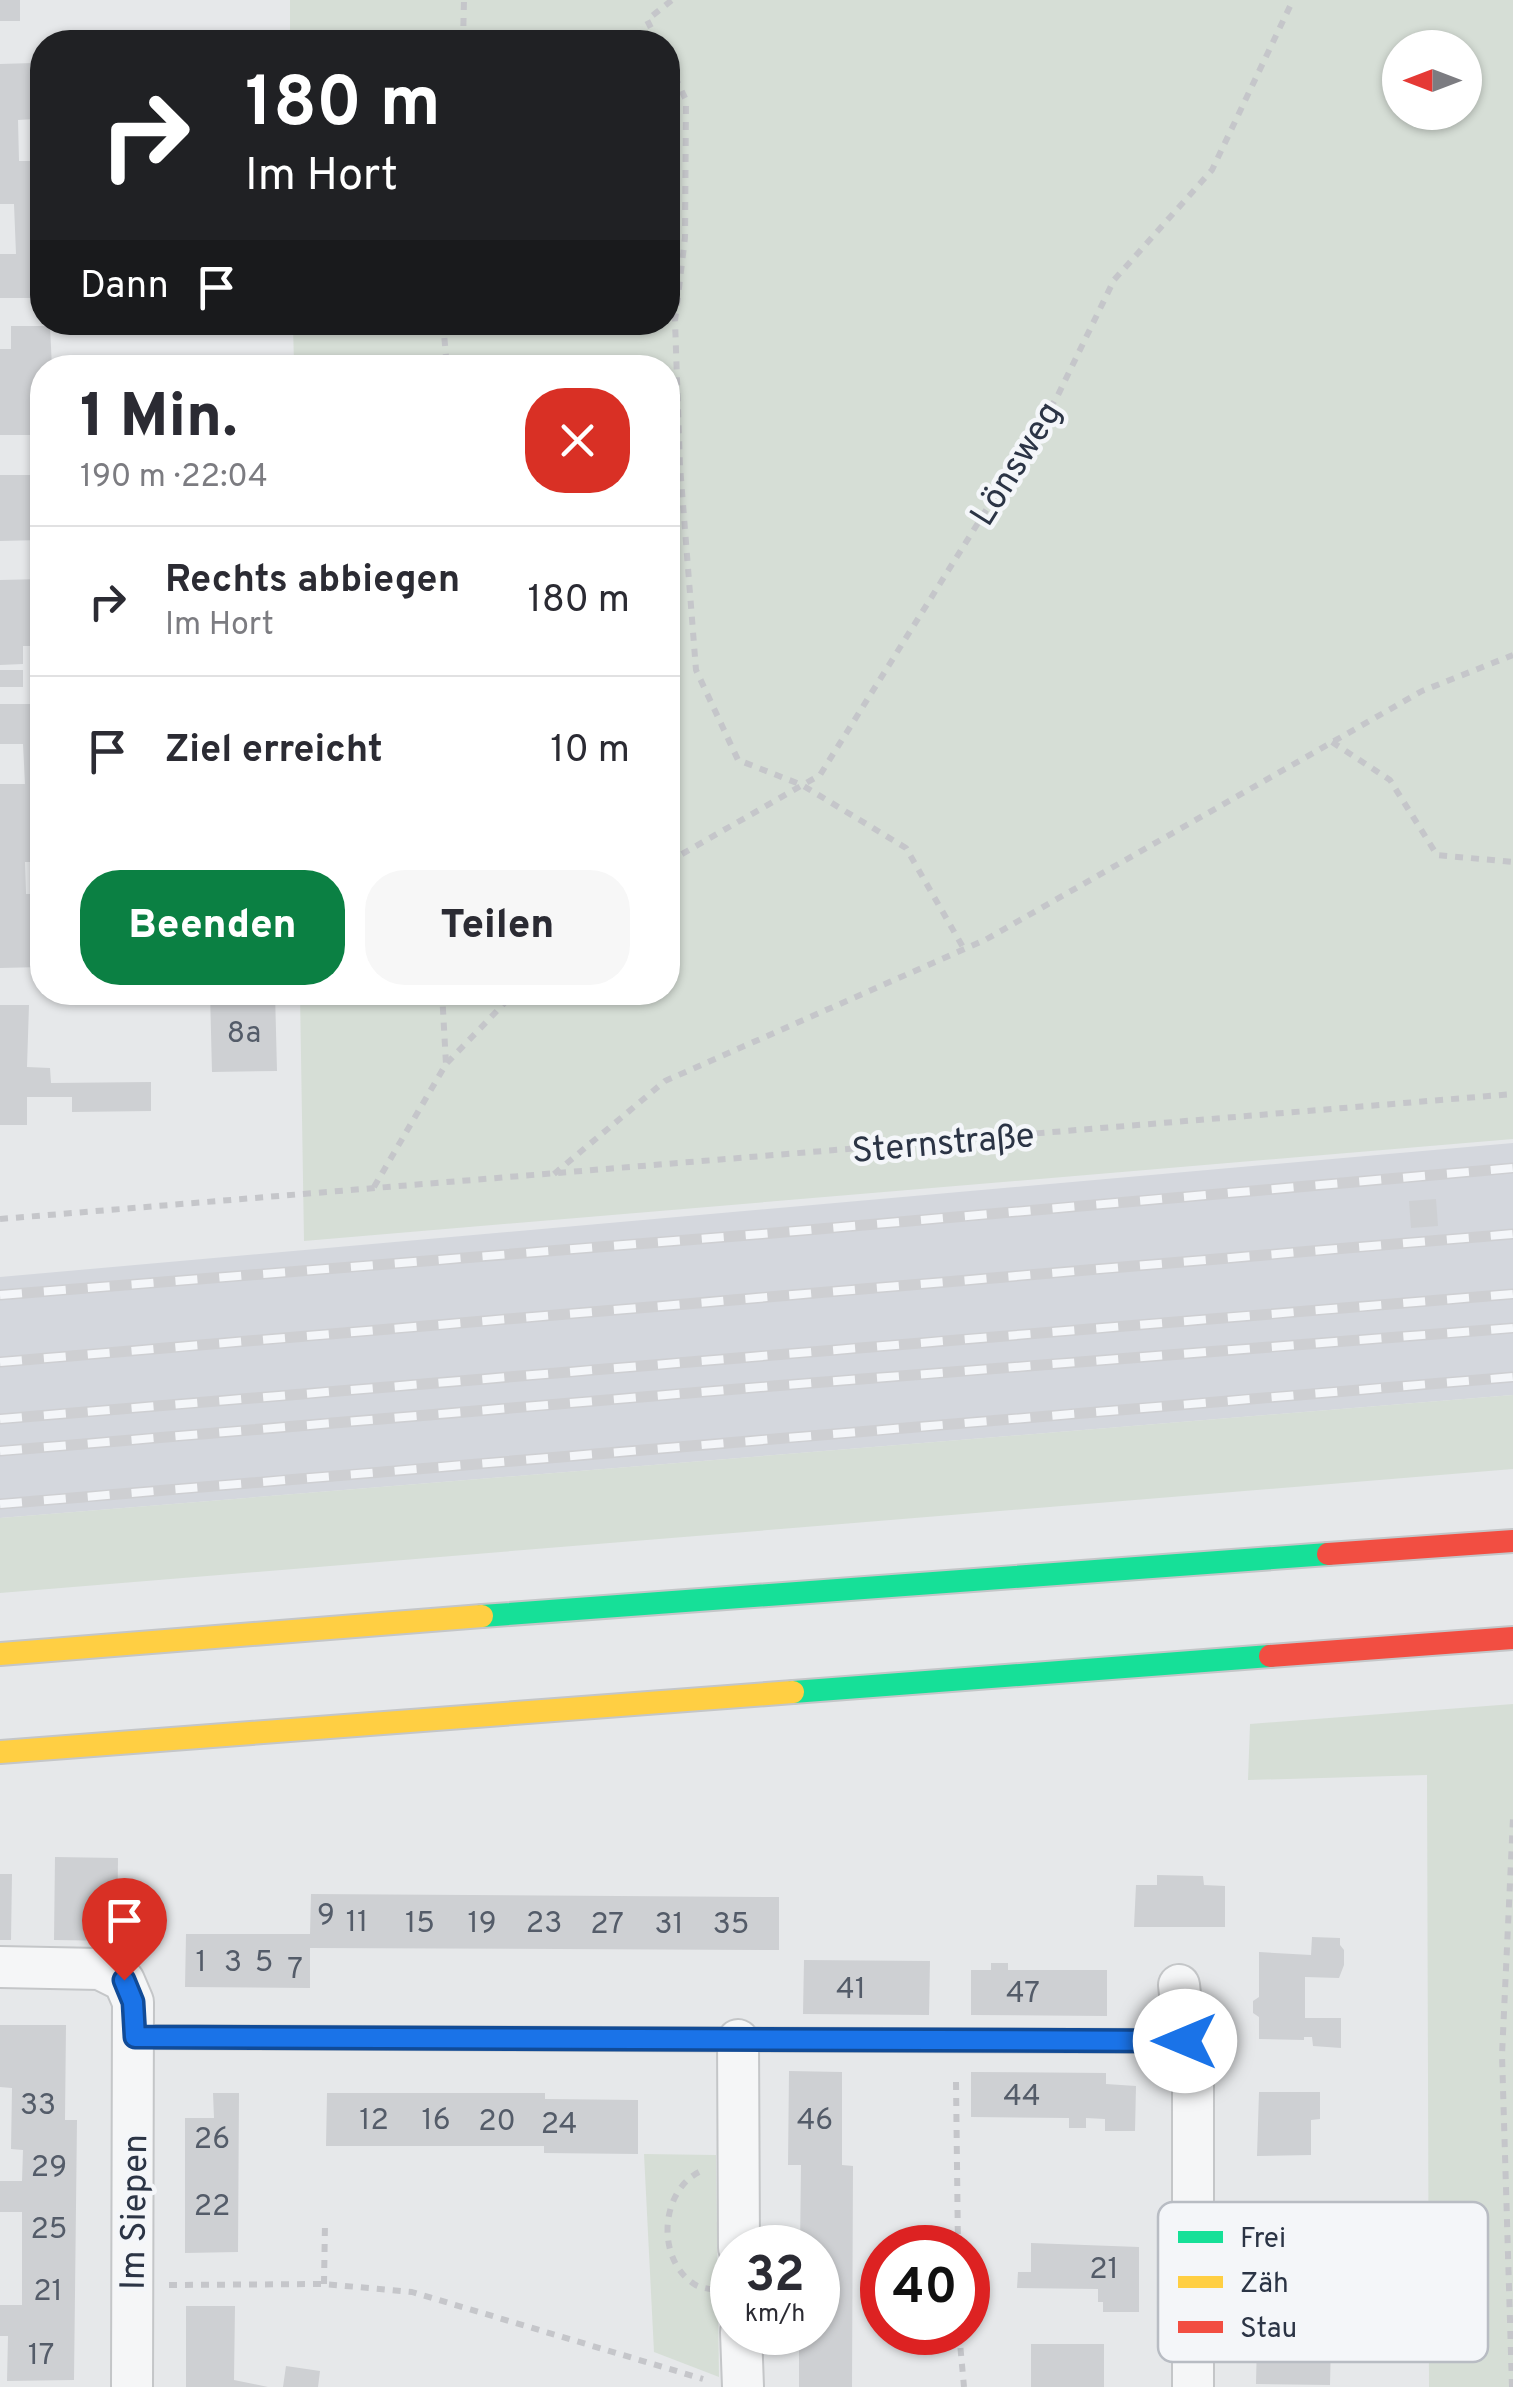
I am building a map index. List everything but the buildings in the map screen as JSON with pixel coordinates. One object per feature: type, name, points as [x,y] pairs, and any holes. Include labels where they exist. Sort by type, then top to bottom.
[{"type":"main road","points":[[0,1654],[1513,1541]]},
{"type":"main road","points":[[0,1752],[1513,1638]]},
{"type":"main road","points":[[135,2037],[1185,2041]]},
{"type":"street","name":"Im Siepen","points":[[0,1967],[100,1969],[124,1980],[133,2002],[132,2387]]},
{"type":"street","points":[[1178,1985],[1192,2067],[1192,2202]]},
{"type":"street","points":[[738,2040],[739,2225]]},
{"type":"street","points":[[728,2384],[735,2355]]},
{"type":"path","points":[[463,30],[464,0]]},
{"type":"path","points":[[652,30],[647,20],[672,0]]},
{"type":"path","name":"Lönsweg","points":[[680,855],[820,775],[1057,397],[1114,280],[1212,170],[1292,0]]},
{"type":"path","points":[[680,87],[686,100],[685,238],[680,280]]},
{"type":"path","points":[[680,466],[696,670],[738,760],[802,785],[906,848],[964,949]]},
{"type":"path","points":[[553,1174],[664,1082],[964,949],[1422,691],[1513,655]]},
{"type":"path","points":[[1332,742],[1390,780],[1437,855],[1513,862]]},
{"type":"path","points":[[443,1005],[446,1064]]},
{"type":"path","points":[[374,1188],[446,1064],[503,1005]]},
{"type":"path","name":"Sternstraße","points":[[0,1219],[1513,1094]]},
{"type":"path","points":[[1512,2387],[1502,2055],[1513,1818]]},
{"type":"path","points":[[955,2041],[958,2225]]},
{"type":"path","points":[[710,2288],[695,2286],[671,2258],[666,2225],[677,2190],[696,2172],[738,2170]]},
{"type":"path","points":[[324,2284],[325,2223]]},
{"type":"path","points":[[132,2285],[324,2284],[412,2292],[728,2384]]},
{"type":"path","points":[[961,2355],[964,2387]]},
{"type":"shaded area","points":[[290,0],[1513,0],[1513,1139],[304,1241],[300,1005],[680,1005],[680,355],[294,355],[293,335],[680,335],[680,30],[290,30]]},
{"type":"shaded area","points":[[1513,1143],[1513,1395],[0,1518],[0,1277]]},
{"type":"shaded area","points":[[1513,1395],[1513,1469],[0,1593],[0,1518]]},
{"type":"shaded area","points":[[1513,1704],[1513,2387],[1429,2387],[1429,2362],[1488,2362],[1488,2202],[1428,2202],[1427,1775],[1248,1780],[1250,1724]]},
{"type":"shaded area","points":[[644,2154],[716,2155],[717,2225],[710,2225],[710,2355],[719,2355],[719,2377],[654,2352]]},
{"type":"railway","points":[[0,1295],[1513,1168]]},
{"type":"railway","points":[[0,1362],[1513,1234]]},
{"type":"railway","points":[[0,1419],[1513,1294]]},
{"type":"railway","points":[[0,1451],[1513,1328]]},
{"type":"railway","points":[[0,1504],[1513,1377]]},
{"type":"traffic: fast","points":[[482,1616],[1328,1554]]},
{"type":"traffic: fast","points":[[793,1692],[1270,1656]]},
{"type":"traffic: fast","points":[[607,2039],[1185,2041]]},
{"type":"traffic: slow","points":[[0,1654],[482,1616]]},
{"type":"traffic: slow","points":[[0,1752],[793,1692]]},
{"type":"traffic: slow","points":[[135,2037],[607,2039]]},
{"type":"traffic: jam","points":[[1328,1554],[1513,1541]]},
{"type":"traffic: jam","points":[[1270,1656],[1513,1638]]},
{"type":"route","points":[[124,1980],[133,2002],[135,2037],[1185,2041]]}]
